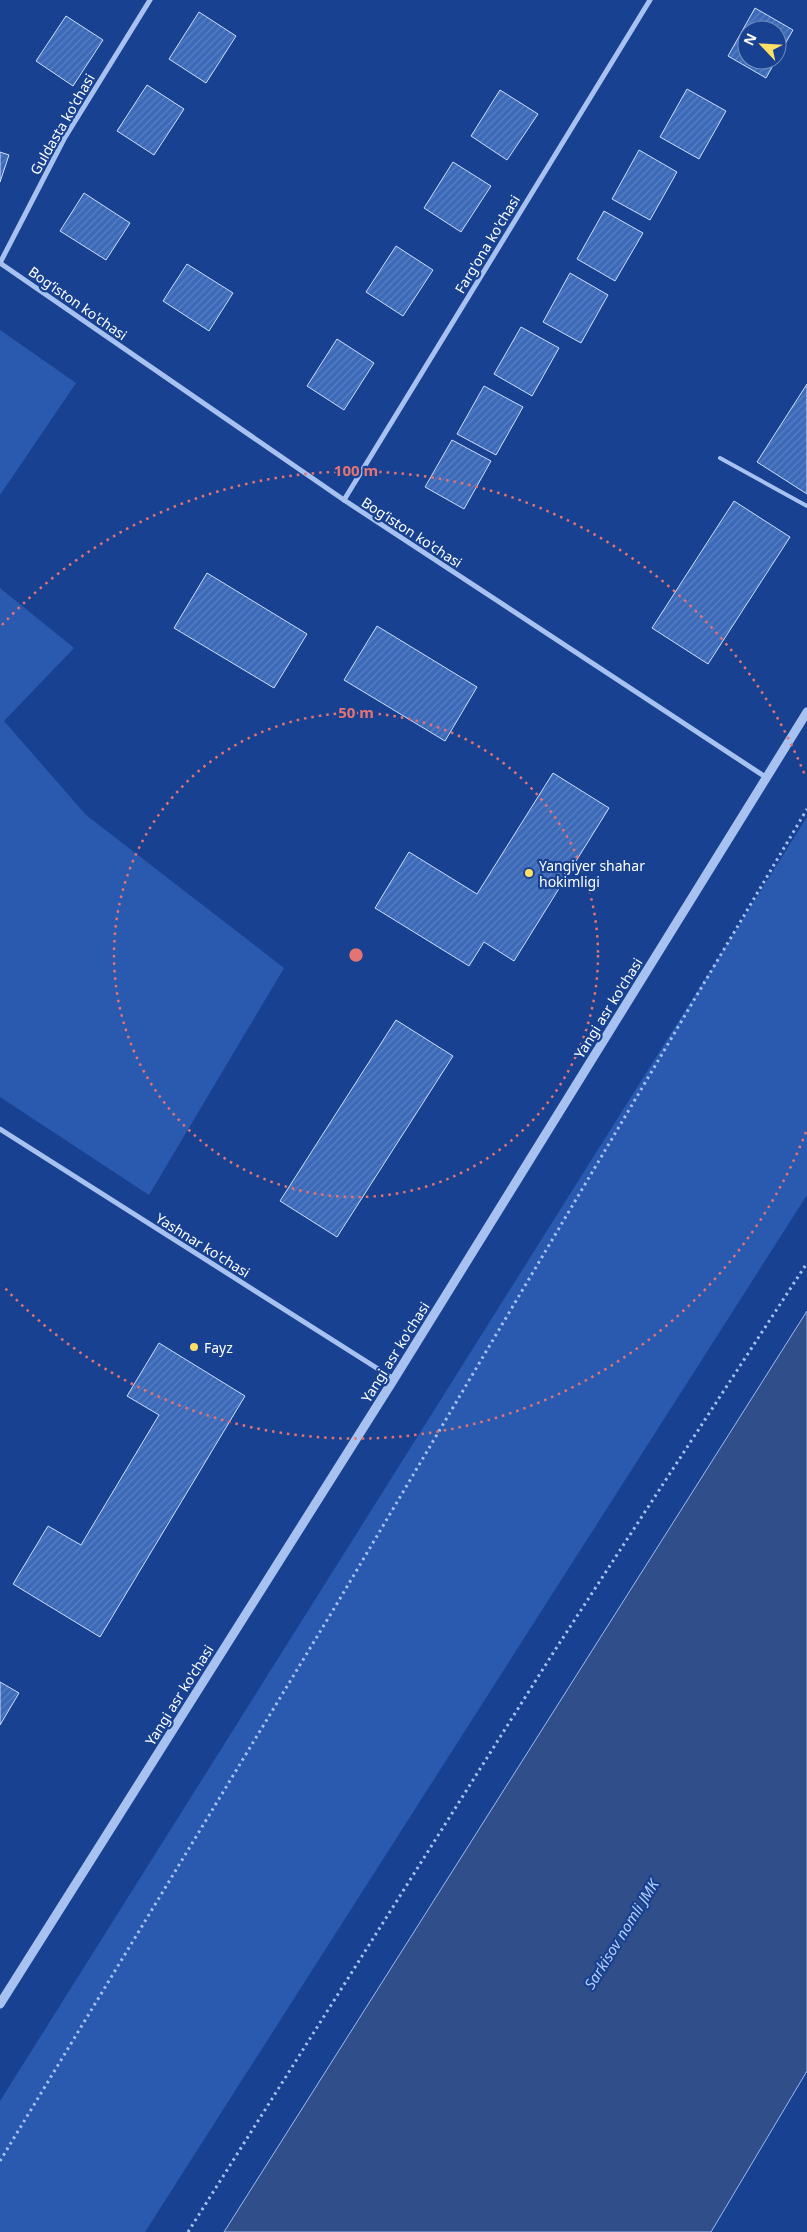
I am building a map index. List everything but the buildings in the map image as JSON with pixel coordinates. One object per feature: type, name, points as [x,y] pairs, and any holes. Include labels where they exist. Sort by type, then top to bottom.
[{"type":"street","name":"Guldasta ko'chasi","points":[[0,263],[64,139],[150,0]]},
{"type":"street","name":"Farg'ona ko'chasi","points":[[344,500],[650,0]]},
{"type":"street","name":"Bog‘iston ko'chasi","points":[[0,263],[344,500],[767,778]]},
{"type":"street","name":"Yangi asr ko'chasi","points":[[0,2004],[394,1379],[807,712]]},
{"type":"street","name":"Yashnar ko'chasi","points":[[0,1129],[394,1379]]},
{"type":"lane","points":[[720,458],[807,506]]},
{"type":"path","points":[[0,2161],[335,1607],[807,809]]},
{"type":"path","points":[[188,2232],[554,1650],[807,1263]]},
{"type":"shaded area","points":[[0,330],[76,383],[0,495]]},
{"type":"shaded area","points":[[0,588],[74,648],[4,721],[86,815],[284,968],[149,1195],[0,1097]]},
{"type":"shaded area","points":[[807,817],[807,1195],[145,2232],[0,2232],[0,2101]]},
{"type":"water","name":"Sarkisov nomli JMK","points":[[807,1311],[807,2071],[711,2232],[224,2232]]},
{"type":"place","name":"Yangiyer shahar hokimligi","points":[[529,873]]},
{"type":"place","name":"Fayz","points":[[194,1347]]}]
